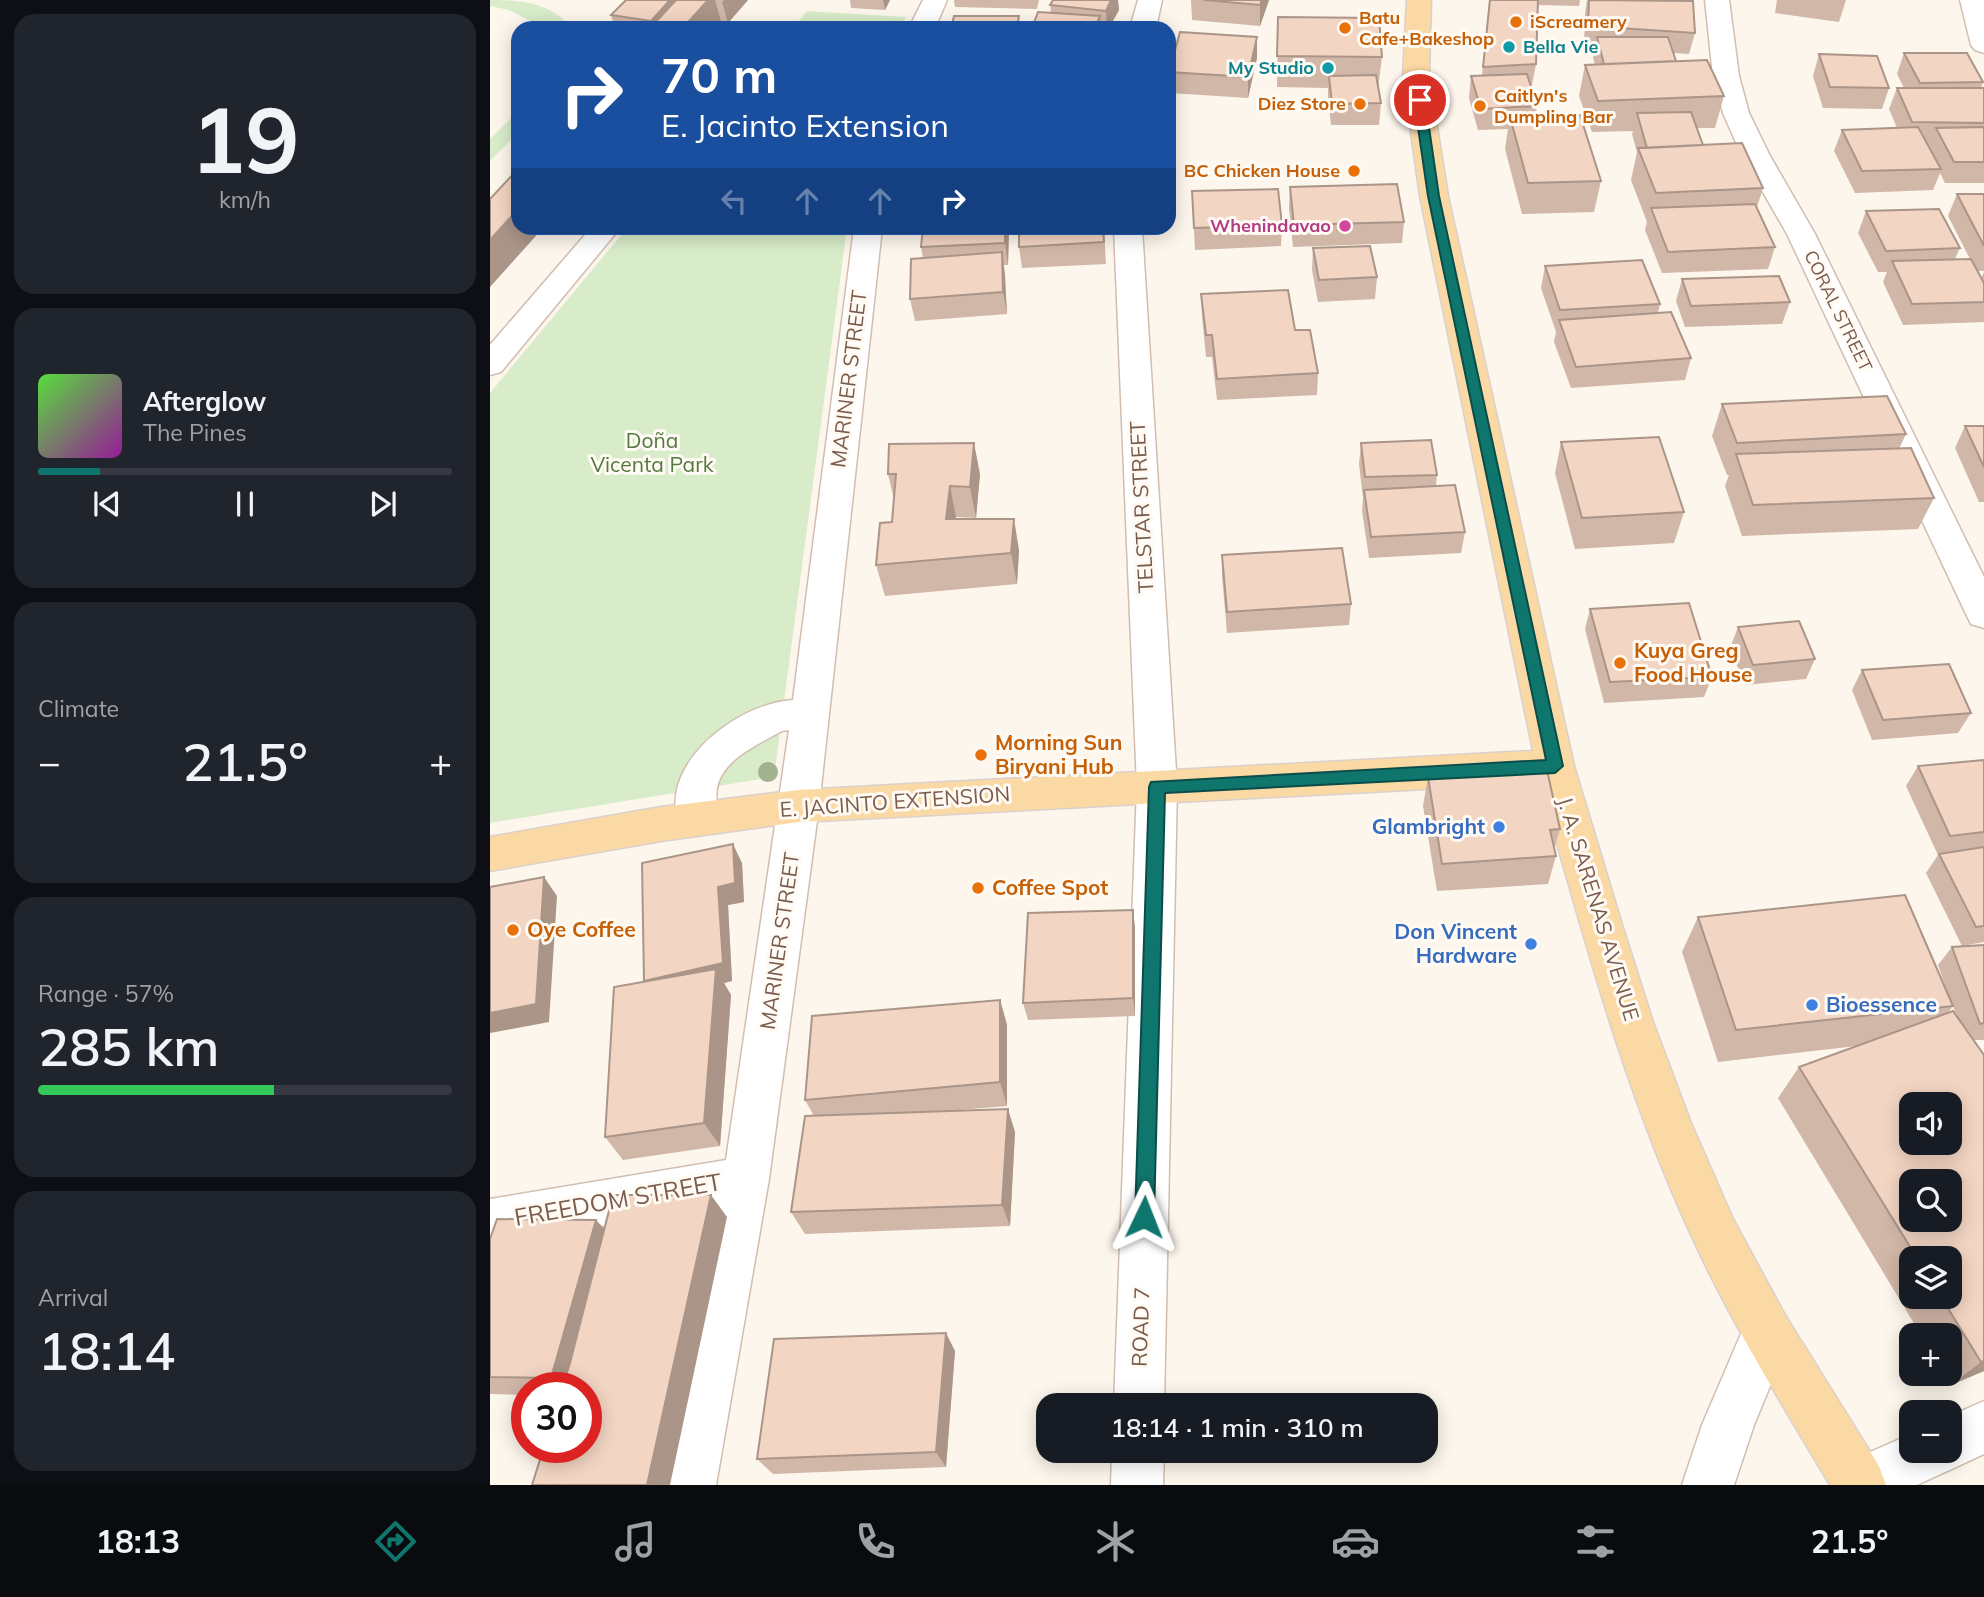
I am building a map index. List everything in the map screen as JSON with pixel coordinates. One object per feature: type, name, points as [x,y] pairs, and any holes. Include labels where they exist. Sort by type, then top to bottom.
[{"type":"main road","name":"J. A. SARENAS AVENUE","points":[[1419,0],[1416,76],[1434,196],[1555,766],[1620,986],[1668,1124],[1716,1236],[1767,1333],[1860,1485]]},
{"type":"main road","name":"E. JACINTO EXTENSION","points":[[490,854],[696,819],[799,806],[1555,766]]},
{"type":"street","points":[[925,21],[935,0]]},
{"type":"street","points":[[1145,21],[1150,0]]},
{"type":"street","name":"CORAL STREET","points":[[1717,0],[1726,76],[1736,113],[1755,154],[1801,234],[1984,614]]},
{"type":"street","points":[[1972,0],[1984,45]]},
{"type":"street","points":[[490,365],[600,235]]},
{"type":"street","name":"MARINER STREET","points":[[690,1485],[746,1179],[799,806],[867,235]]},
{"type":"street","name":"TELSTAR STREET","points":[[1128,235],[1157,787]]},
{"type":"street","points":[[696,819],[698,783],[712,760],[730,742],[776,716],[809,714]]},
{"type":"street","name":"ROAD 7","points":[[1139,1393],[1157,787]]},
{"type":"street","name":"FREEDOM STREET","points":[[490,1222],[746,1179]]},
{"type":"street","points":[[1708,1485],[1728,1425],[1767,1333]]},
{"type":"street","points":[[1962,1437],[1984,1427]]},
{"type":"street","points":[[1137,1485],[1138,1463]]},
{"type":"street","points":[[1860,1485],[1907,1463]]},
{"type":"green space","points":[[490,0],[535,4],[565,21],[530,21],[509,10],[490,6]]},
{"type":"green space","points":[[807,11],[906,17],[904,21],[799,21]]},
{"type":"green space","points":[[511,118],[511,140],[490,161],[490,139]]},
{"type":"green space","name":"Doña Vicenta Park","points":[[621,235],[846,235],[774,777],[490,823],[490,393]]},
{"type":"building","points":[[626,0],[670,0],[651,21],[611,15]]},
{"type":"building","points":[[676,0],[708,0],[689,21],[656,21]]},
{"type":"building","points":[[1053,0],[1111,0],[1106,11],[1050,5]]},
{"type":"building","points":[[1204,0],[1262,0],[1260,5]]},
{"type":"building","name":"Bella Vie","points":[[1490,0],[1538,0],[1536,64],[1483,67]]},
{"type":"building","points":[[1589,0],[1693,1],[1695,33],[1588,26]]},
{"type":"building","points":[[1038,12],[1100,16],[1098,21],[1035,21]]},
{"type":"building","points":[[954,16],[1019,16],[1018,21],[953,21]]},
{"type":"building","points":[[1278,17],[1379,18],[1382,57],[1277,56]]},
{"type":"building","points":[[1180,32],[1257,37],[1248,77],[1176,72],[1176,47]]},
{"type":"building","points":[[1597,37],[1668,37],[1676,61],[1604,64]]},
{"type":"building","points":[[1904,53],[1967,53],[1983,82],[1920,83]]},
{"type":"building","points":[[1819,54],[1877,56],[1889,88],[1830,87]]},
{"type":"building","points":[[1707,60],[1724,96],[1598,101],[1585,65]]},
{"type":"building","points":[[1527,74],[1537,106],[1481,109],[1471,76]]},
{"type":"building","points":[[1376,75],[1381,103],[1332,104],[1329,76]]},
{"type":"building","points":[[1897,88],[1984,88],[1984,123],[1912,122]]},
{"type":"building","points":[[1691,112],[1703,145],[1647,148],[1637,113]]},
{"type":"building","points":[[1580,115],[1601,181],[1528,183],[1510,117]]},
{"type":"building","points":[[1918,127],[1941,169],[1862,171],[1842,130]]},
{"type":"building","points":[[1984,127],[1984,162],[1954,162],[1936,128]]},
{"type":"building","points":[[1742,143],[1763,188],[1656,193],[1638,148]]},
{"type":"building","points":[[511,176],[511,217],[490,240],[490,199]]},
{"type":"building","points":[[1397,184],[1404,222],[1294,225],[1290,187]]},
{"type":"building","points":[[1278,189],[1282,225],[1194,228],[1192,191]]},
{"type":"building","points":[[1957,194],[1984,194],[1984,246]]},
{"type":"building","points":[[1755,204],[1775,247],[1668,252],[1651,208]]},
{"type":"building","points":[[1939,209],[1960,248],[1886,251],[1866,211]]},
{"type":"building","points":[[922,235],[1005,235],[1005,243],[921,247]]},
{"type":"building","points":[[1019,235],[1104,235],[1104,242],[1019,247]]},
{"type":"building","points":[[1370,246],[1377,277],[1319,280],[1313,248]]},
{"type":"building","points":[[1002,252],[1003,292],[910,299],[911,259]]},
{"type":"building","points":[[1971,259],[1984,283],[1984,302],[1912,304],[1892,261]]},
{"type":"building","points":[[1642,260],[1660,304],[1560,310],[1545,266]]},
{"type":"building","points":[[1779,276],[1790,302],[1691,306],[1682,279]]},
{"type":"building","points":[[1288,290],[1295,330],[1310,330],[1318,373],[1217,379],[1212,335],[1206,335],[1201,294]]},
{"type":"building","points":[[1671,312],[1691,358],[1576,367],[1559,320]]},
{"type":"building","points":[[1887,396],[1906,434],[1737,443],[1722,404]]},
{"type":"building","points":[[1965,426],[1984,426],[1984,467]]},
{"type":"building","points":[[1659,437],[1684,512],[1582,518],[1561,442]]},
{"type":"building","points":[[1431,440],[1437,475],[1365,477],[1361,443]]},
{"type":"building","points":[[974,443],[970,487],[950,486],[946,519],[1014,519],[1011,553],[876,565],[880,523],[892,522],[896,474],[888,474],[889,444]]},
{"type":"building","points":[[1911,448],[1934,498],[1753,505],[1736,454]]},
{"type":"building","points":[[1455,485],[1465,532],[1371,537],[1364,490]]},
{"type":"building","points":[[1342,548],[1351,604],[1227,612],[1222,555]]},
{"type":"building","points":[[1689,603],[1712,677],[1610,682],[1590,609]]},
{"type":"building","points":[[1799,621],[1815,659],[1753,665],[1738,627]]},
{"type":"building","points":[[1949,664],[1971,713],[1883,720],[1862,670]]},
{"type":"building","points":[[1984,760],[1984,832],[1950,836],[1918,766]]},
{"type":"building","points":[[1547,770],[1560,829],[1550,830],[1556,856],[1442,864],[1428,777]]},
{"type":"building","points":[[733,844],[735,883],[718,887],[723,963],[644,981],[642,863]]},
{"type":"building","points":[[1984,847],[1984,926],[1976,927],[1939,854]]},
{"type":"building","points":[[544,877],[536,1004],[490,1013],[490,887]]},
{"type":"building","points":[[1905,895],[1953,1006],[1736,1030],[1698,917]]},
{"type":"building","points":[[1133,910],[1133,998],[1023,1003],[1028,913]]},
{"type":"building","points":[[1984,945],[1984,1023],[1980,1024],[1952,947]]},
{"type":"building","points":[[716,969],[704,1123],[605,1137],[614,987]]},
{"type":"building","points":[[1000,1000],[1000,1082],[805,1100],[812,1016]]},
{"type":"building","points":[[1953,1011],[1984,1055],[1984,1361],[1981,1362],[1962,1331],[1962,1323],[1957,1323],[1948,1309],[1962,1309],[1962,1246],[1910,1246],[1901,1232],[1962,1232],[1962,1169],[1899,1169],[1899,1229],[1799,1067]]},
{"type":"building","points":[[1008,1109],[1002,1205],[791,1212],[805,1116]]},
{"type":"building","points":[[613,1195],[711,1195],[647,1485],[532,1485],[539,1463],[602,1463],[602,1372],[567,1372]]},
{"type":"building","points":[[497,1219],[596,1220],[553,1372],[511,1372],[511,1377],[490,1377],[490,1239]]},
{"type":"building","points":[[946,1333],[936,1452],[757,1459],[774,1339]]},
{"type":"place","name":"iScreamery","points":[[1516,22]]},
{"type":"place","name":"Batu Cafe+Bakeshop","points":[[1345,28]]},
{"type":"place","name":"Bella Vie","points":[[1509,47]]},
{"type":"place","name":"My Studio","points":[[1328,68]]},
{"type":"place","name":"Diez Store","points":[[1360,104]]},
{"type":"place","name":"Caitlyn's Dumpling Bar","points":[[1480,106]]},
{"type":"place","name":"BC Chicken House","points":[[1354,171]]},
{"type":"place","name":"Whenindavao","points":[[1345,226]]},
{"type":"place","name":"Kuya Greg Food House","points":[[1620,663]]},
{"type":"place","name":"Morning Sun Biryani Hub","points":[[981,755]]},
{"type":"place","name":"Glambright","points":[[1499,827]]},
{"type":"place","name":"Coffee Spot","points":[[978,888]]},
{"type":"place","name":"Oye Coffee","points":[[513,930]]},
{"type":"place","name":"Don Vincent Hardware","points":[[1531,944]]},
{"type":"place","name":"Bioessence","points":[[1812,1005]]},
{"type":"route","points":[[1144,1217],[1157,787],[1555,766],[1434,196],[1420,100]]}]
